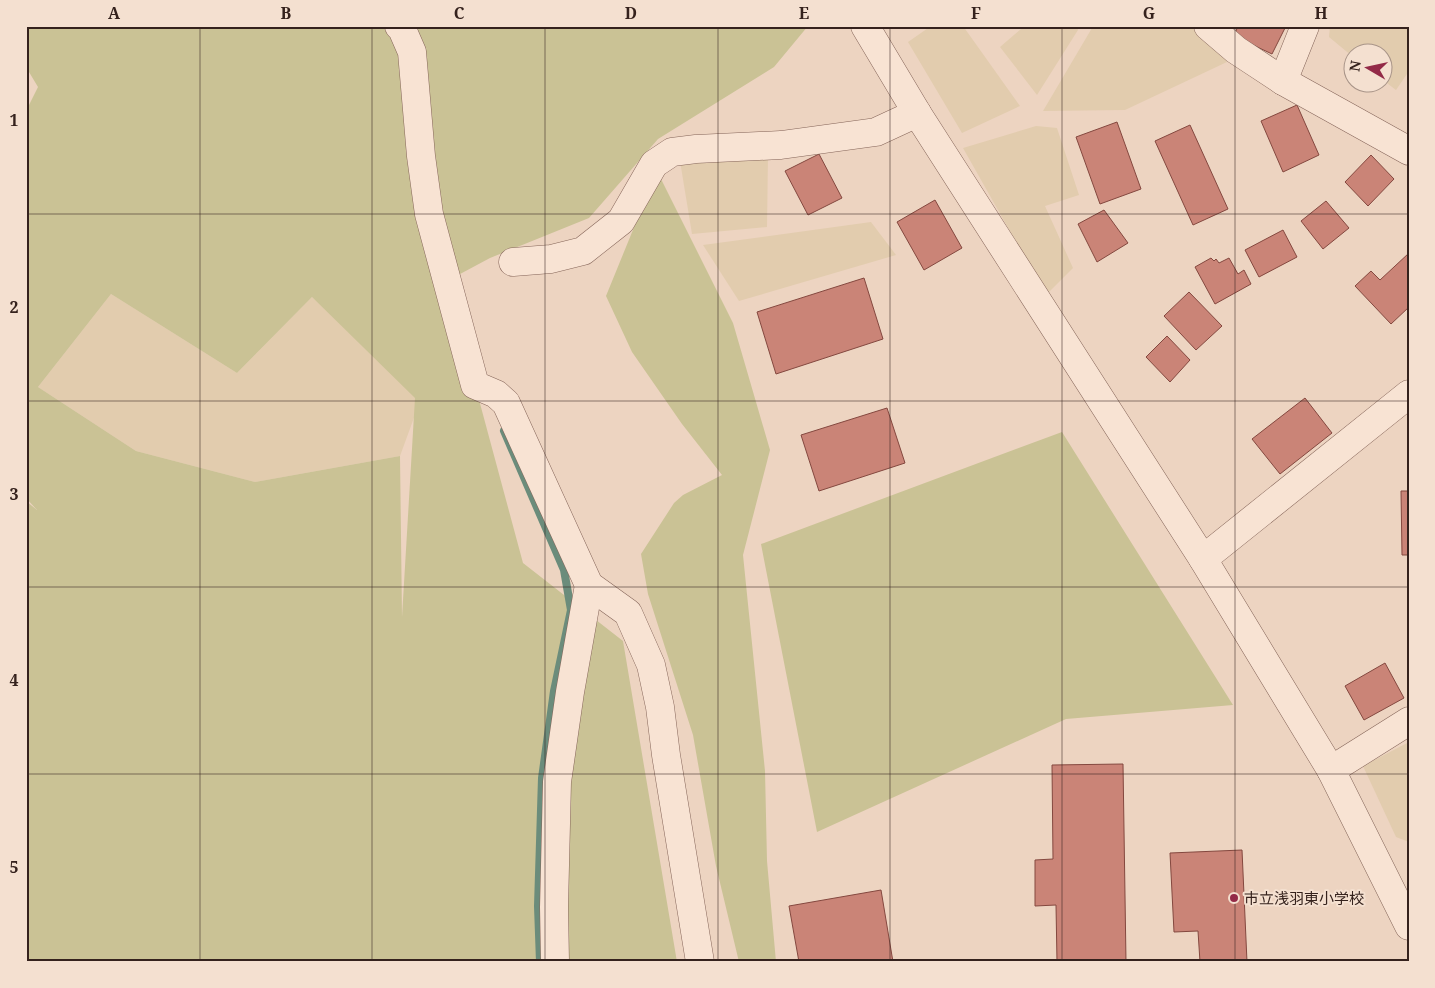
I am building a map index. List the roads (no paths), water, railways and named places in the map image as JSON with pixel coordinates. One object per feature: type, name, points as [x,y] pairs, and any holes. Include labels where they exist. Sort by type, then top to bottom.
[{"type":"street","points":[[399,26],[412,52],[421,156],[429,214],[475,385],[496,394],[506,403],[589,585],[628,613],[651,665],[660,707],[666,755],[700,962]]},
{"type":"street","points":[[865,26],[917,113],[1203,559],[1330,770],[1409,926]]},
{"type":"street","points":[[1208,26],[1236,50],[1283,81],[1409,151]]},
{"type":"street","points":[[1283,81],[1305,26]]},
{"type":"street","points":[[513,262],[551,259],[584,251],[621,221],[654,164],[672,152],[781,145],[876,132],[917,113]]},
{"type":"street","points":[[1203,559],[1409,394]]},
{"type":"street","points":[[555,962],[554,907],[557,782],[570,692],[589,585]]},
{"type":"street","points":[[1330,770],[1409,721]]},
{"type":"waterway","points":[[504,431],[564,570],[571,610],[554,691],[542,778],[538,906],[540,962]]},
{"type":"place","name":"市立浅羽東小学校","points":[[1234,898]]}]
